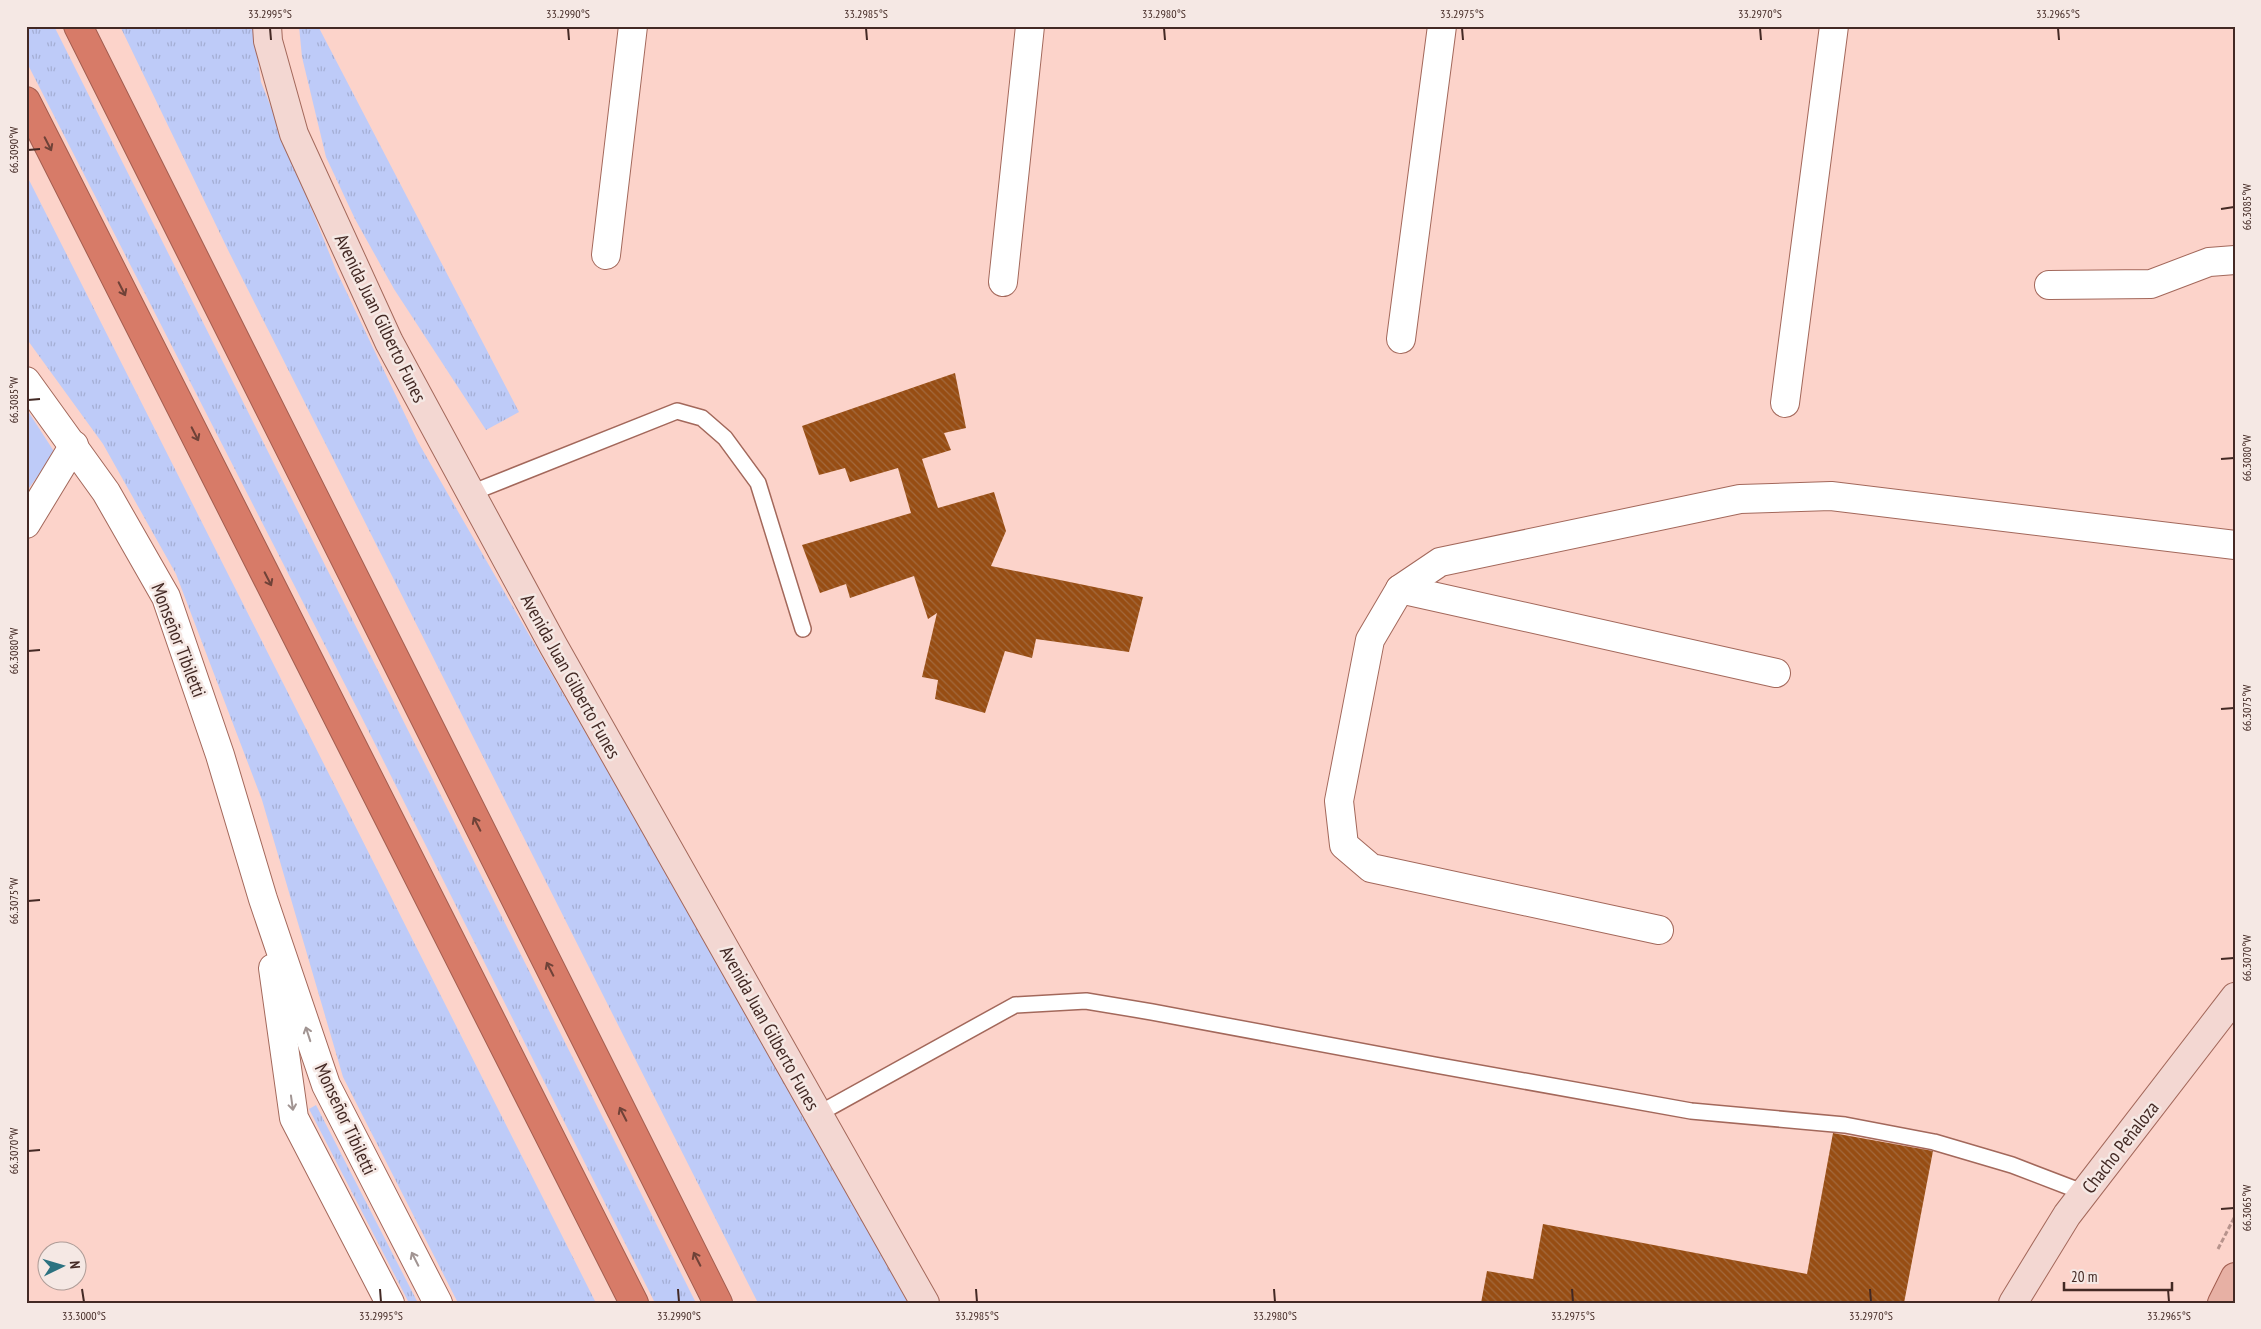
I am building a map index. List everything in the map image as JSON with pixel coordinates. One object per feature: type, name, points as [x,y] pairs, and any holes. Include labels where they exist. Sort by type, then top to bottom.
[{"type":"highway","points":[[78,26],[718,1303]]},
{"type":"highway","points":[[26,101],[634,1303]]},
{"type":"main road","points":[[2222,1303],[2235,1278]]},
{"type":"street","name":"Avenida Juan Gilberto Funes","points":[[267,26],[268,41],[294,134],[389,342],[553,645],[925,1303]]},
{"type":"street","points":[[606,255],[633,26]]},
{"type":"street","points":[[1003,282],[1030,26]]},
{"type":"street","points":[[1401,339],[1442,26]]},
{"type":"street","points":[[1786,403],[1834,26]]},
{"type":"street","points":[[2049,285],[2151,284],[2209,262],[2235,260]]},
{"type":"street","name":"Monseñor Tibiletti","points":[[26,381],[74,445],[106,492],[166,597],[220,755],[263,899],[326,1085],[438,1303]]},
{"type":"street","points":[[26,524],[74,445]]},
{"type":"street","points":[[1659,930],[1371,868],[1344,845],[1339,801],[1370,640],[1400,589],[1440,562],[1740,499],[1831,496],[2235,545]]},
{"type":"street","points":[[1400,589],[1776,673]]},
{"type":"street","name":"Monseñor Tibiletti","points":[[263,899],[294,1118],[390,1303]]},
{"type":"street","name":"Chacho Peñaloza","points":[[2013,1303],[2068,1215],[2235,998]]},
{"type":"lane","points":[[471,493],[677,411],[702,418],[725,438],[758,483],[803,629]]},
{"type":"lane","points":[[818,1114],[1015,1005],[1086,1001],[1691,1111],[1845,1125],[1951,1147],[2012,1164],[2085,1193]]},
{"type":"green space","points":[[26,26],[54,26],[696,1303],[655,1303],[357,708],[26,61]]},
{"type":"green space","points":[[120,26],[253,26],[261,82],[336,270],[418,442],[778,1067],[908,1303],[758,1303],[229,252]]},
{"type":"green space","points":[[299,26],[318,26],[519,412],[486,430],[394,289],[355,219],[326,157],[302,57]]},
{"type":"green space","points":[[26,174],[596,1303],[458,1303],[343,1077],[262,800],[176,574],[103,444],[26,338]]},
{"type":"green space","points":[[26,408],[55,453],[26,492]]},
{"type":"green space","points":[[316,1105],[418,1303],[409,1303],[309,1109]]},
{"type":"building","points":[[955,373],[966,428],[944,433],[951,450],[922,459],[938,508],[994,492],[1006,531],[991,566],[1143,597],[1129,652],[1036,639],[1032,658],[1005,651],[985,713],[935,699],[938,680],[922,677],[937,613],[928,619],[914,576],[850,598],[846,584],[820,593],[802,545],[911,513],[898,468],[850,482],[845,468],[819,475],[802,426]]},
{"type":"building","points":[[1833,1133],[1933,1151],[1904,1303],[1481,1303],[1487,1271],[1533,1279],[1543,1224],[1807,1274]]}]
